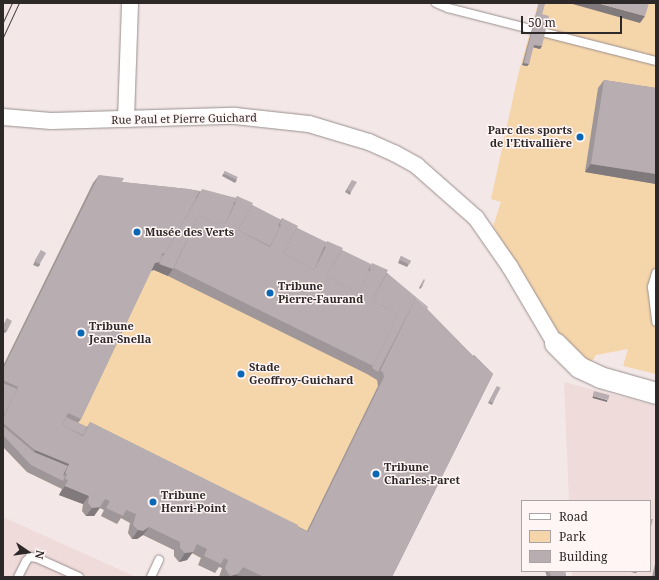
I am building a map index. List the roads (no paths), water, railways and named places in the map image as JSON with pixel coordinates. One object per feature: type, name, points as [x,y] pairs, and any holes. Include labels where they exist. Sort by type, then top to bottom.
[{"type":"street","points":[[126,119],[130,3]]},
{"type":"street","name":"Rue Paul et Pierre Guichard","points":[[3,117],[51,121],[236,116],[278,119],[309,124],[369,142],[394,153],[417,166],[476,218],[506,262],[555,343]]},
{"type":"street","points":[[555,343],[579,367],[600,377],[656,393]]},
{"type":"lane","points":[[436,3],[448,8],[656,61]]},
{"type":"lane","points":[[656,273],[652,287],[656,322]]},
{"type":"lane","points":[[18,577],[26,561],[30,557],[36,558],[78,577]]},
{"type":"lane","points":[[151,577],[158,560]]},
{"type":"tram line","points":[[3,22],[12,3]]},
{"type":"tram line","points":[[3,37],[19,3]]},
{"type":"place","name":"Parc des sports de l'Etivallière","points":[[580,137]]},
{"type":"place","name":"Musée des Verts","points":[[137,232]]},
{"type":"place","name":"Tribune Pierre-Faurand","points":[[270,293]]},
{"type":"place","name":"Tribune Jean-Snella","points":[[81,333]]},
{"type":"place","name":"Stade Geoffroy-Guichard","points":[[241,374]]},
{"type":"place","name":"Tribune Charles-Paret","points":[[376,474]]},
{"type":"place","name":"Tribune Henri-Point","points":[[153,502]]}]
